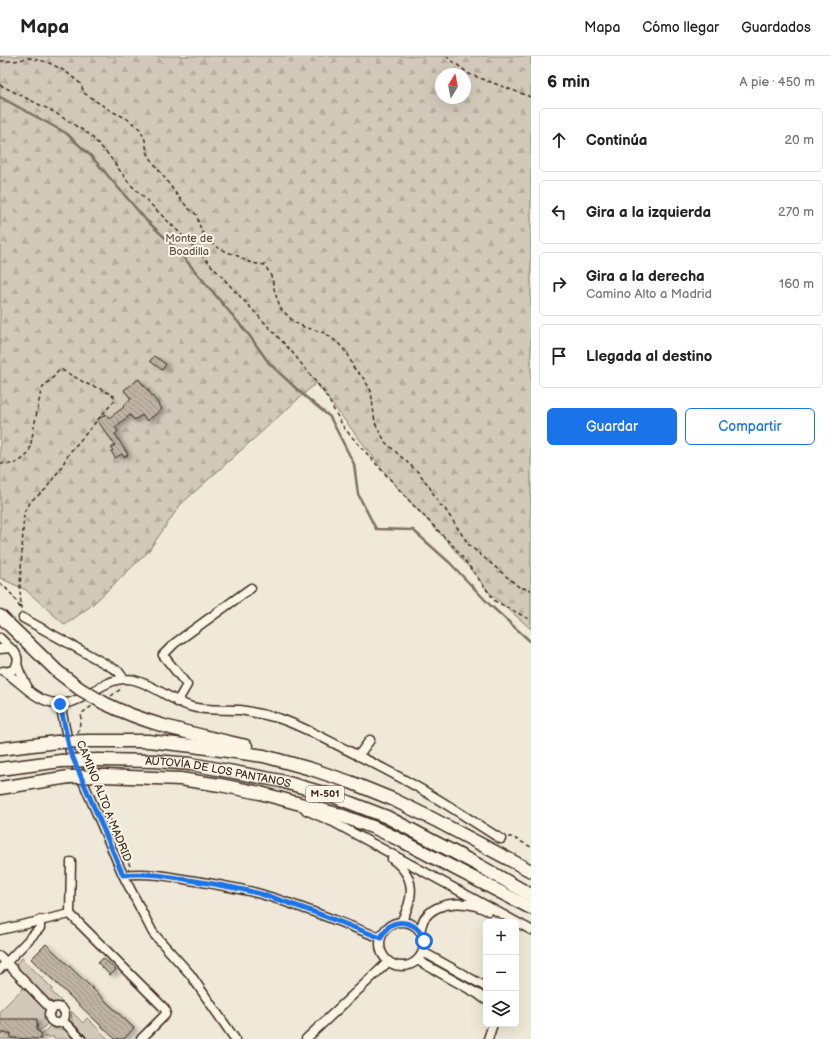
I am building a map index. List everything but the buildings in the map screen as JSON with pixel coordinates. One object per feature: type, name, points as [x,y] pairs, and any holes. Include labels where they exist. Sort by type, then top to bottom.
[{"type":"highway","points":[[0,616],[58,672],[80,689],[104,703],[128,714],[249,747],[264,756]]},
{"type":"highway","name":"AUTOVÍA DE LOS PANTANOS","points":[[0,749],[57,742],[148,741],[264,756],[350,782],[392,799],[531,871]]},
{"type":"highway","name":"AUTOVÍA DE LOS PANTANOS","points":[[0,769],[61,761],[155,761],[191,764],[281,781],[330,795],[388,817],[531,895]]},
{"type":"highway","points":[[0,782],[31,778],[104,776],[180,779],[260,793],[336,814],[375,828],[531,908]]},
{"type":"highway","points":[[0,788],[69,777]]},
{"type":"street","points":[[177,702],[187,685],[163,655],[175,643],[251,588]]},
{"type":"street","points":[[23,618],[118,671],[124,679]]},
{"type":"street","points":[[0,638],[17,655],[17,664],[24,682],[32,693]]},
{"type":"street","points":[[0,649],[10,648]]},
{"type":"street","points":[[2,671],[11,671],[17,664]]},
{"type":"street","points":[[2,671],[44,700],[60,704],[78,700],[112,681],[124,679],[135,680],[177,702],[199,709],[240,710],[259,713],[280,719],[301,727],[424,791],[501,839]]},
{"type":"street","name":"CAMINO ALTO A MADRID","points":[[60,704],[70,751],[123,875],[153,933],[190,974],[235,1039]]},
{"type":"street","points":[[358,756],[370,740]]},
{"type":"street","points":[[260,793],[333,822],[531,930]]},
{"type":"street","points":[[371,843],[400,865],[409,880],[411,894],[409,908],[401,922]]},
{"type":"street","points":[[71,862],[70,914],[166,1011],[165,1015],[141,1039]]},
{"type":"street","points":[[123,875],[143,874],[167,876],[216,884],[262,894],[309,910],[381,938]]},
{"type":"street","points":[[420,932],[424,920],[431,912],[441,906],[460,903],[483,908],[503,919]]},
{"type":"street","points":[[0,930],[70,914]]},
{"type":"street","points":[[3,966],[40,928],[40,920]]},
{"type":"street","points":[[401,922],[411,924],[420,932],[424,941],[423,952],[417,960],[409,965],[400,966],[388,962],[380,948],[381,938],[384,931],[390,925],[401,922]]},
{"type":"street","points":[[519,928],[531,934]]},
{"type":"street","points":[[423,952],[483,985]]},
{"type":"street","points":[[0,956],[3,966],[52,1010],[56,1008],[63,1010],[65,1014],[63,1021],[81,1039]]},
{"type":"street","points":[[417,960],[483,998]]},
{"type":"street","points":[[306,1039],[388,962]]},
{"type":"street","points":[[488,1039],[492,1027]]},
{"type":"path","points":[[446,56],[469,74],[531,97]]},
{"type":"path","points":[[0,61],[28,58],[47,62],[65,71],[81,84],[84,93],[111,111],[126,118],[140,129],[145,140],[146,152],[177,195],[188,208],[197,215],[200,229],[207,240],[220,250],[250,262],[264,265],[272,278],[275,293],[281,309],[294,322],[304,327],[325,333],[339,344],[348,354],[353,367],[364,379],[371,391],[375,423],[386,443],[419,473],[429,486],[439,504],[445,509],[469,544],[519,587],[531,590]]},
{"type":"path","points":[[0,85],[54,112],[90,135],[108,153],[129,183],[195,248],[292,352],[324,392],[344,428],[414,506],[457,550],[495,601],[531,620]]},
{"type":"path","points":[[0,463],[9,465],[15,464],[23,459],[28,453],[41,391],[44,386],[54,378],[58,371],[62,370],[114,396],[114,401],[110,408],[101,415],[70,452],[45,490],[32,500],[24,512],[20,588],[22,612],[18,603],[7,588],[0,583]]},
{"type":"path","points":[[501,839],[504,837],[512,837],[531,847]]},
{"type":"green space","name":"Monte de Boadilla","points":[[0,56],[531,56],[531,629],[491,594],[447,541],[394,484],[316,383],[181,504],[147,553],[92,605],[65,625],[26,590],[0,578]]},
{"type":"green space","points":[[22,958],[53,989],[51,991],[63,1003],[52,1002],[18,968],[16,964]]},
{"type":"green space","points":[[23,988],[45,1010],[47,1024],[39,1032],[37,1031],[37,1019],[0,1033],[0,1011]]},
{"type":"green space","points":[[71,1011],[83,1023],[87,1018],[108,1039],[89,1039],[72,1022]]},
{"type":"green space","points":[[50,1026],[55,1029],[64,1029],[74,1039],[54,1039],[54,1037],[44,1037],[42,1034]]},
{"type":"green space","points":[[0,1033],[11,1033],[11,1038],[17,1039],[0,1039]]},
{"type":"waterway","points":[[0,97],[66,133],[91,156],[146,220],[174,246],[249,335],[269,363],[301,393],[330,417],[354,464],[358,494],[376,529],[413,530],[450,563],[490,605],[531,642]]},
{"type":"route","points":[[60,704],[70,751],[123,875],[143,874],[167,876],[216,884],[262,894],[309,910],[381,938],[384,931],[390,925],[401,922],[411,924],[420,932],[424,941]]}]
